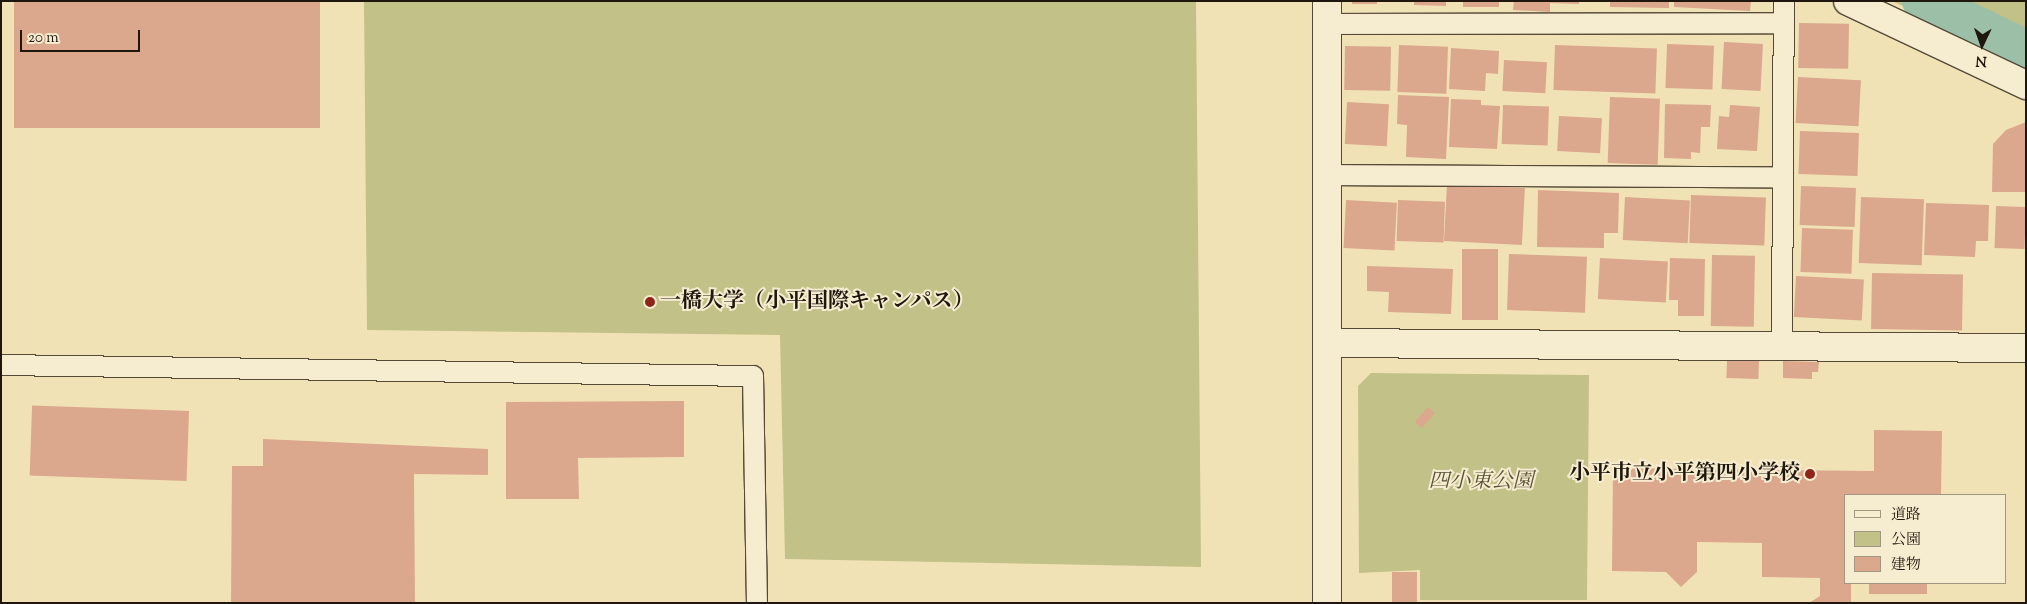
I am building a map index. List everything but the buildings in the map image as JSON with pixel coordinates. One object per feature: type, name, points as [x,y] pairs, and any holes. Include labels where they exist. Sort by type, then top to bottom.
[{"type":"street","points":[[1848,1],[2026,85]]},
{"type":"street","points":[[1327,13],[1327,603]]},
{"type":"street","points":[[1328,343],[2026,348]]},
{"type":"lane","points":[[1782,346],[1784,1]]},
{"type":"lane","points":[[1327,13],[1783,23]]},
{"type":"lane","points":[[1328,175],[1783,177]]},
{"type":"lane","points":[[1,365],[753,376],[757,603]]},
{"type":"green space","points":[[364,1],[1196,1],[1201,567],[785,559],[780,335],[367,330]]},
{"type":"green space","points":[[1892,1],[2026,1],[2026,65]]},
{"type":"green space","name":"四小東公園","points":[[1371,373],[1589,375],[1587,600],[1420,600],[1420,570],[1359,573],[1358,386]]},
{"type":"waterway","points":[[1923,1],[2026,51]]},
{"type":"place","name":"一橋大学（小平国際キャンパス）","points":[[650,302]]},
{"type":"place","name":"小平市立小平第四小学校","points":[[1810,474]]}]
